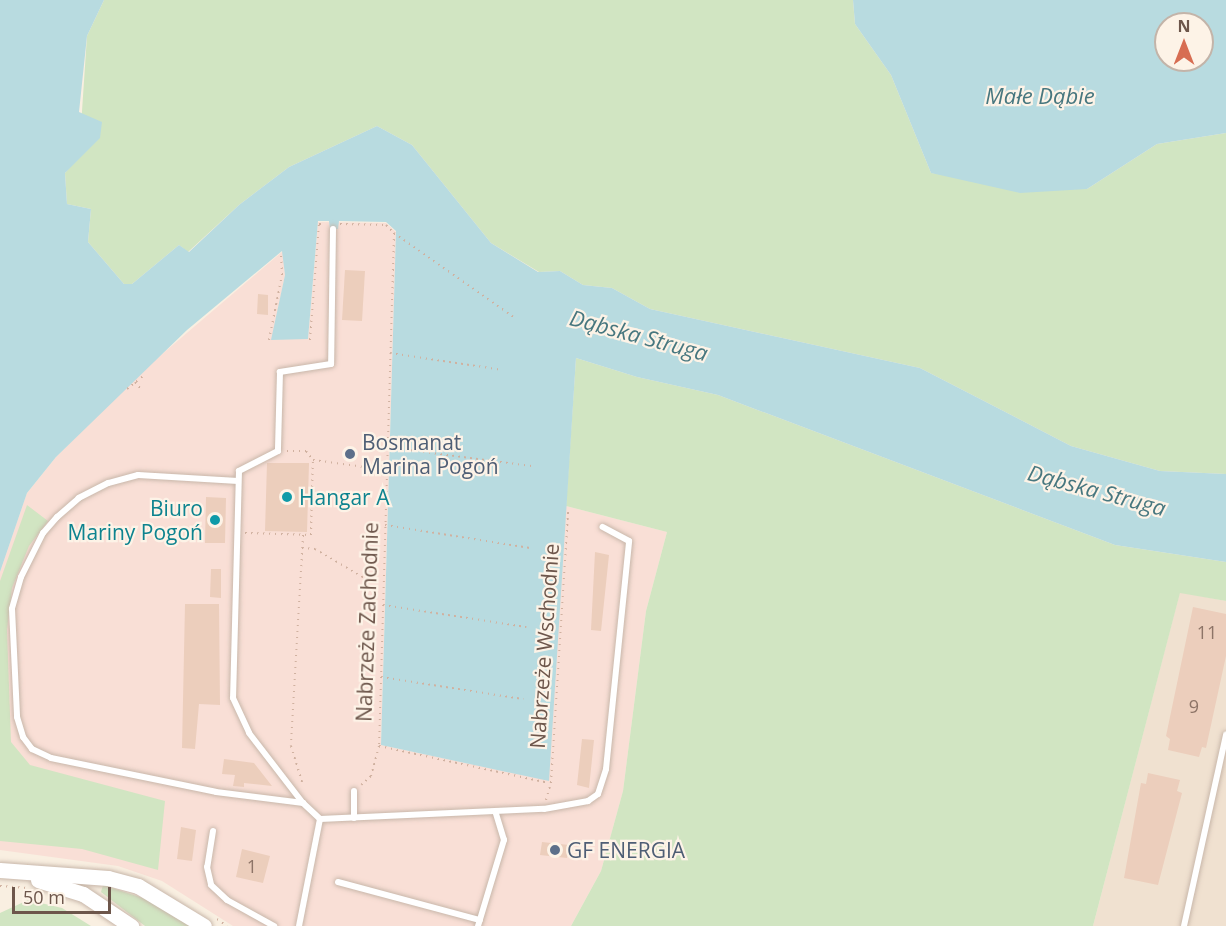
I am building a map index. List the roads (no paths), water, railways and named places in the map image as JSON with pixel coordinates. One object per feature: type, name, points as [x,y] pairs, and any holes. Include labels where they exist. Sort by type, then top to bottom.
[{"type":"street","points":[[0,871],[61,885],[83,894],[131,926]]},
{"type":"street","points":[[0,871],[108,878],[138,886],[204,926]]},
{"type":"lane","points":[[331,226],[331,364],[280,372],[278,451],[238,471],[233,698],[249,733],[303,803],[320,819],[496,813],[544,809],[588,801],[604,783],[629,542],[603,527]]},
{"type":"lane","points":[[238,481],[138,475],[108,483],[79,498],[57,517],[43,533],[25,569],[12,609],[17,717],[22,737],[32,749],[51,758],[216,792],[303,803]]},
{"type":"lane","points":[[1184,926],[1226,735]]},
{"type":"lane","points":[[354,791],[354,818]]},
{"type":"lane","points":[[338,882],[479,923],[504,840],[496,825],[496,813]]},
{"type":"lane","points":[[299,926],[320,819]]},
{"type":"lane","points":[[213,831],[207,867],[211,885],[227,900],[274,926]]},
{"type":"water","name":"Dąbska Struga","points":[[0,0],[104,0],[87,36],[79,112],[102,122],[100,138],[65,173],[67,204],[91,209],[88,242],[124,284],[132,284],[179,245],[189,252],[239,205],[289,167],[377,126],[412,145],[491,243],[538,272],[560,271],[583,285],[612,288],[650,309],[920,368],[1071,446],[1160,471],[1226,474],[1226,562],[1115,545],[718,395],[637,377],[576,358],[549,781],[381,745],[396,231],[386,222],[339,221],[338,229],[330,229],[329,221],[318,221],[308,339],[271,340],[285,275],[282,251],[187,330],[56,457],[27,493],[0,572]]},
{"type":"water","name":"Małe Dąbie","points":[[853,0],[1226,0],[1226,133],[1157,144],[1087,189],[1020,193],[931,173],[891,75],[855,24]]},
{"type":"place","name":"Bosmanat Marina Pogoń","points":[[350,454]]},
{"type":"place","name":"Hangar A","points":[[287,497]]},
{"type":"place","name":"Biuro Mariny Pogoń","points":[[215,520]]},
{"type":"place","name":"GF ENERGIA","points":[[555,850]]}]
